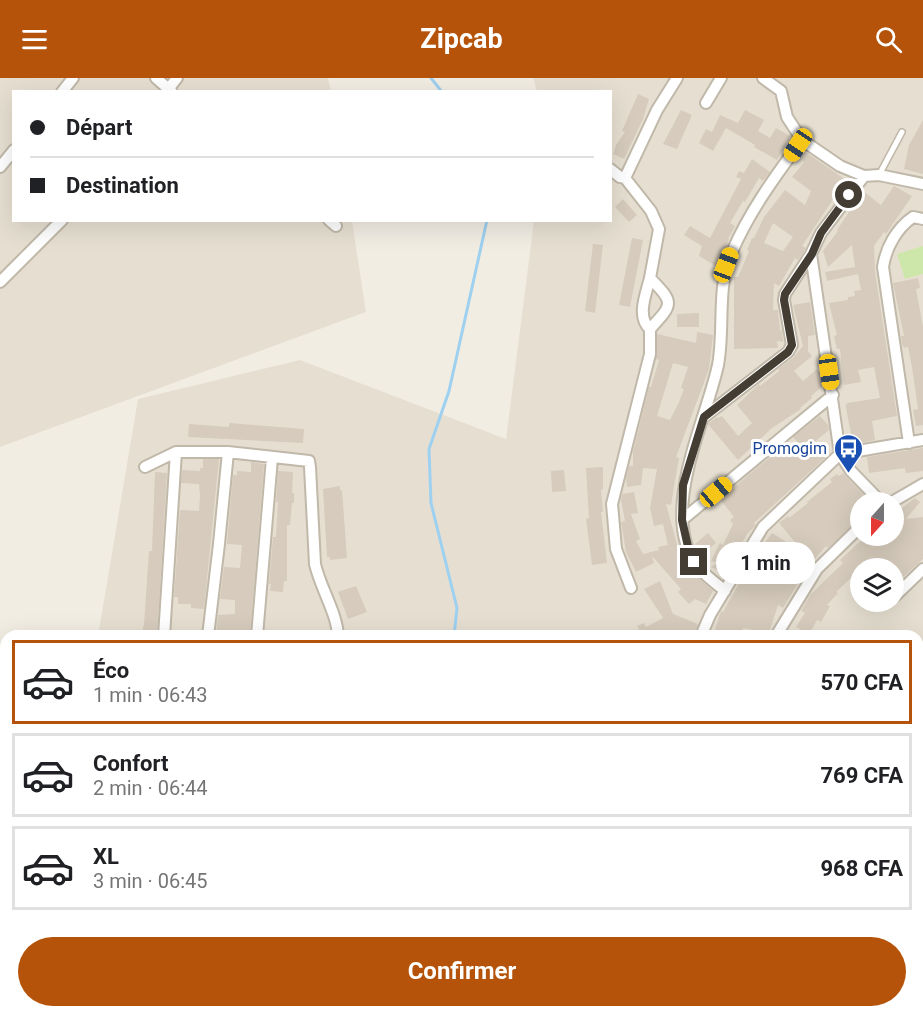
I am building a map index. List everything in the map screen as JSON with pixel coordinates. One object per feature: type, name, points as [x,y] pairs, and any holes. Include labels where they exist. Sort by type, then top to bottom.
[{"type":"street","points":[[64,90],[73,78]]},
{"type":"street","points":[[156,78],[169,90],[177,78]]},
{"type":"street","points":[[625,178],[657,110],[677,78]]},
{"type":"street","points":[[706,103],[721,78]]},
{"type":"street","points":[[763,78],[781,91],[787,117],[802,140],[840,166],[864,176],[879,175],[923,184]]},
{"type":"street","points":[[725,591],[699,570],[689,551],[682,520],[683,485],[704,417],[719,357],[726,265],[750,215],[802,140]]},
{"type":"street","points":[[0,167],[12,152]]},
{"type":"street","points":[[612,171],[625,178],[651,211],[659,229],[642,314],[645,324],[650,329]]},
{"type":"street","points":[[704,417],[788,352],[792,345],[784,300],[785,294],[812,254],[821,233],[864,176]]},
{"type":"street","points":[[909,442],[883,267],[885,252],[903,224],[913,217],[923,219]]},
{"type":"street","points":[[0,282],[60,222]]},
{"type":"street","points":[[812,254],[840,454],[851,471],[871,492]]},
{"type":"street","points":[[631,588],[616,549],[612,504],[650,354],[650,329],[665,313],[668,304],[667,296],[650,278]]},
{"type":"street","points":[[682,520],[833,395]]},
{"type":"street","points":[[704,630],[710,615],[763,527],[840,454],[923,440]]},
{"type":"street","points":[[164,630],[176,452]]},
{"type":"street","points":[[145,467],[176,452],[228,452],[309,461],[315,564],[337,630]]},
{"type":"street","points":[[209,630],[228,452]]},
{"type":"street","points":[[258,630],[272,458]]},
{"type":"street","points":[[904,495],[923,484]]},
{"type":"street","points":[[780,630],[817,569],[850,537]]},
{"type":"street","points":[[904,588],[923,570]]},
{"type":"lane","points":[[879,175],[902,132]]},
{"type":"shaded area","points":[[0,78],[328,78],[331,90],[12,90],[12,222],[352,222],[366,312],[0,447]]},
{"type":"shaded area","points":[[533,78],[923,78],[923,630],[99,630],[138,399],[300,360],[506,439],[534,222],[612,222],[612,90],[537,90]]},
{"type":"green space","points":[[923,246],[923,274],[905,279],[897,254]]},
{"type":"building","points":[[638,94],[649,99],[643,119],[624,159],[613,154],[625,132],[622,131]]},
{"type":"building","points":[[681,110],[692,115],[677,149],[663,144]]},
{"type":"building","points":[[745,110],[764,120],[758,131],[770,138],[776,128],[790,136],[777,160],[726,128],[713,151],[699,143],[706,129],[712,132],[720,115],[738,123]]},
{"type":"building","points":[[923,120],[923,174],[904,169],[909,145]]},
{"type":"building","points":[[807,153],[846,180],[802,246],[806,248],[798,260],[795,258],[779,286],[774,283],[773,310],[778,310],[783,342],[777,341],[778,348],[734,349],[734,277],[738,277],[752,238],[764,217],[785,190],[805,205],[811,191],[792,177],[804,162],[802,160]],"holes":[[[773,223],[793,237],[783,251],[764,243]]]},
{"type":"building","points":[[752,159],[770,172],[763,181],[759,178],[730,223],[735,226],[728,239],[719,268],[699,256],[702,246],[684,235],[690,226],[710,238],[741,179],[736,177],[739,171],[744,173]]},
{"type":"building","points":[[894,186],[912,196],[886,234],[884,232],[874,246],[875,272],[897,416],[872,421],[875,440],[853,444],[845,403],[847,406],[847,403],[880,398],[874,367],[858,370],[861,382],[844,385],[840,349],[837,349],[834,336],[837,335],[829,303],[848,300],[848,297],[855,296],[854,291],[861,290],[858,274],[827,281],[825,272],[855,267],[852,245],[828,267],[823,251],[863,191],[881,205]]},
{"type":"building","points":[[623,199],[637,215],[629,222],[615,207]]},
{"type":"building","points":[[632,238],[643,240],[630,307],[619,305]]},
{"type":"building","points":[[593,244],[603,245],[595,313],[585,311]]},
{"type":"building","points":[[918,278],[920,288],[916,289],[923,327],[923,425],[916,426],[913,410],[918,409],[912,367],[908,347],[904,348],[902,344],[901,336],[904,336],[893,283]]},
{"type":"building","points":[[810,302],[815,335],[808,336],[808,351],[812,356],[794,371],[803,381],[817,369],[821,374],[823,386],[801,409],[772,428],[738,460],[708,424],[722,416],[738,436],[752,423],[737,405],[759,384],[760,386],[779,371],[778,369],[793,358],[803,346],[793,305]]},
{"type":"building","points":[[699,313],[699,327],[677,327],[677,314]]},
{"type":"building","points":[[697,332],[713,335],[709,369],[676,457],[679,458],[671,505],[666,504],[679,552],[692,572],[713,591],[706,604],[695,599],[689,604],[678,592],[681,589],[652,556],[654,563],[636,572],[626,552],[621,522],[625,521],[622,494],[634,492],[638,513],[631,514],[640,539],[636,541],[643,554],[668,545],[663,524],[654,526],[650,508],[657,469],[643,468],[641,485],[627,487],[626,479],[629,466],[633,466],[633,452],[649,387],[651,387],[659,360],[656,359],[657,334],[696,343]],"holes":[[[673,363],[688,367],[681,388],[684,389],[670,420],[657,416]]]},
{"type":"building","points":[[820,416],[828,425],[829,430],[812,444],[825,458],[754,523],[756,525],[747,534],[733,560],[730,558],[724,573],[711,567],[717,563],[711,561],[720,543],[723,545],[733,524],[730,520],[734,517],[720,499],[782,447],[788,454],[800,445],[793,437]]},
{"type":"building","points":[[229,423],[304,429],[303,443],[188,437],[189,424],[229,427]]},
{"type":"building","points":[[923,448],[923,471],[906,473],[905,468],[869,473],[867,457]]},
{"type":"building","points":[[203,459],[219,459],[204,609],[191,608],[191,604],[178,604],[178,597],[174,597],[180,510],[199,511],[200,496],[199,484],[181,483],[182,470],[200,471],[200,468],[203,468]]},
{"type":"building","points":[[251,462],[264,464],[250,630],[217,630],[218,615],[235,614],[235,600],[220,599],[224,567],[240,568],[242,545],[227,544],[233,475],[237,475],[237,471],[251,472]]},
{"type":"building","points":[[603,467],[603,489],[601,490],[603,512],[601,512],[607,563],[592,565],[586,519],[589,518],[586,468]]},
{"type":"building","points":[[564,470],[566,491],[552,492],[551,471]]},
{"type":"building","points":[[278,471],[293,472],[292,493],[294,493],[290,525],[287,525],[287,581],[284,581],[283,592],[270,591],[271,584],[269,584],[273,537],[276,537]]},
{"type":"building","points":[[155,472],[167,473],[157,630],[142,630],[149,551],[152,551]]},
{"type":"building","points":[[843,473],[861,492],[850,492],[850,528],[828,548],[826,546],[808,567],[783,608],[778,605],[770,630],[743,628],[742,630],[715,630],[721,611],[723,612],[759,547],[761,548],[772,533],[804,553],[779,523],[808,503],[832,482],[830,479],[837,474],[839,476]]},
{"type":"building","points":[[340,486],[347,558],[330,560],[330,557],[327,557],[323,489]]},
{"type":"building","points":[[915,498],[920,502],[906,519],[923,517],[923,559],[904,576],[904,558],[850,558],[850,579],[836,592],[838,593],[827,605],[830,606],[821,622],[817,620],[811,630],[802,630],[796,627],[805,613],[801,611],[810,595],[843,563],[840,560],[855,546],[904,546],[904,506]]},
{"type":"building","points":[[708,533],[716,543],[702,554],[695,544]]},
{"type":"building","points":[[660,581],[673,614],[698,624],[696,630],[637,630],[639,629],[637,626],[644,623],[646,627],[663,618],[644,589]]},
{"type":"building","points":[[356,586],[367,612],[348,619],[338,592]]},
{"type":"waterway","points":[[431,78],[440,90]]},
{"type":"waterway","points":[[455,630],[457,608],[431,503],[429,449],[449,391],[487,222]]},
{"type":"place","name":"Promogim","points":[[848,474]]},
{"type":"route","points":[[694,562],[682,520],[683,485],[704,417],[788,352],[792,345],[784,300],[785,294],[812,254],[821,233],[849,195]]}]
